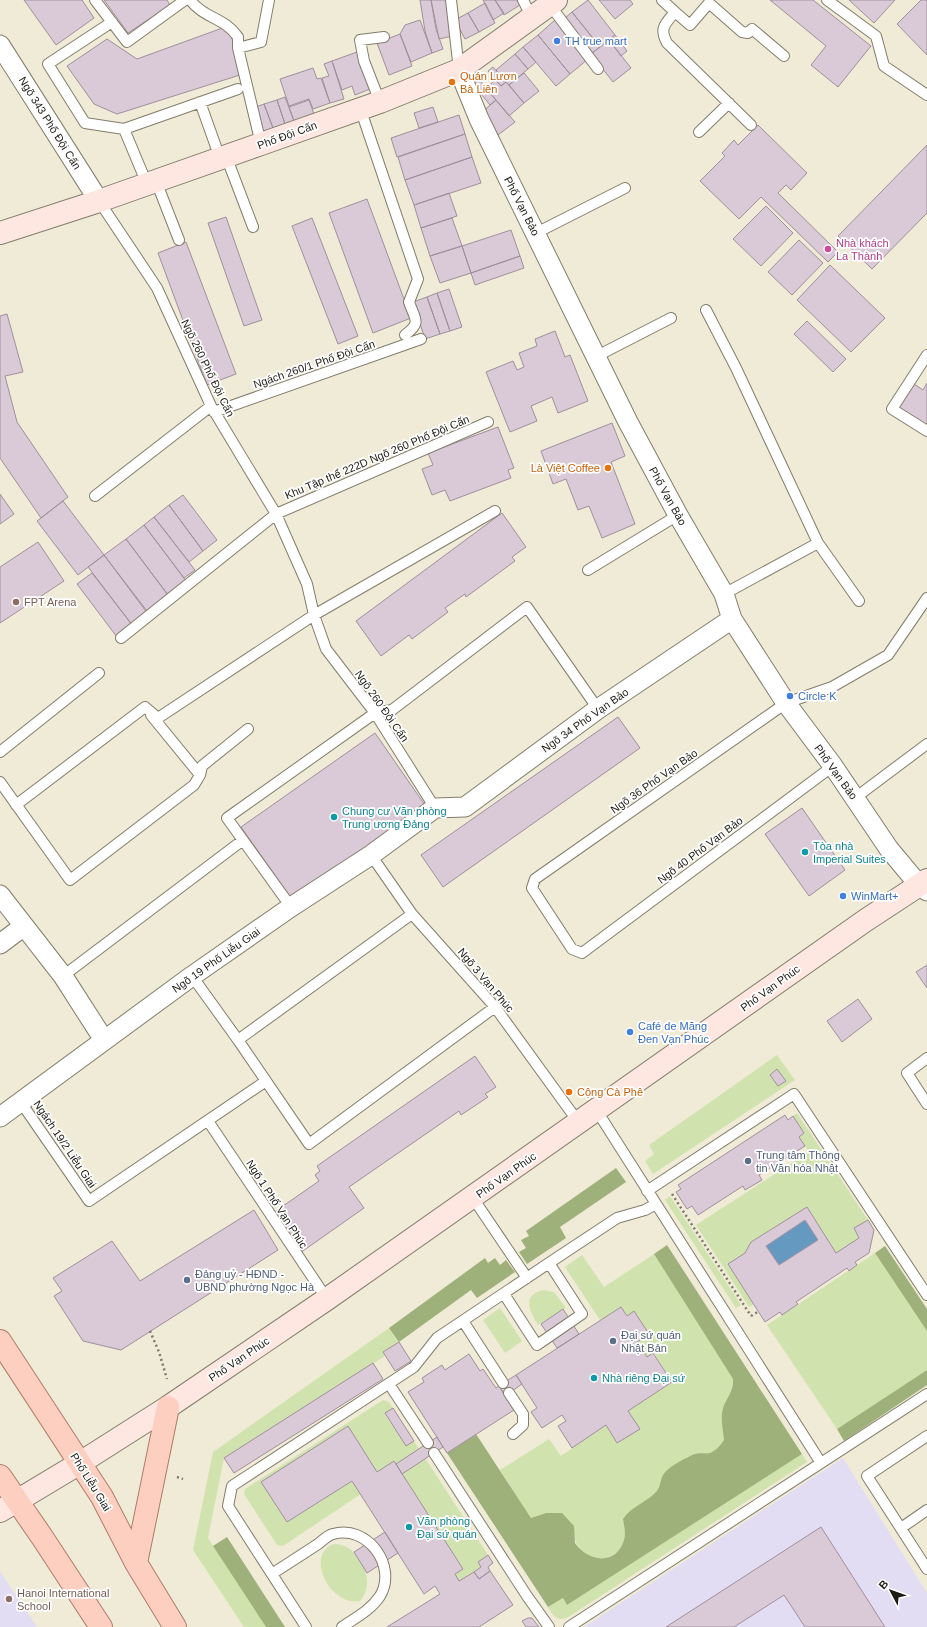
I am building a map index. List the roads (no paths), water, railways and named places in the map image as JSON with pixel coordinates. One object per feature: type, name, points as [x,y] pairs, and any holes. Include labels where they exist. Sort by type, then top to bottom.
[{"type":"main road","name":"Phố Liễu Giai","points":[[0,1341],[102,1497],[136,1563],[175,1627]]},
{"type":"main road","points":[[136,1563],[168,1407]]},
{"type":"main road","points":[[0,1476],[9,1505],[101,1627]]},
{"type":"street","name":"Phố Đội Cấn","points":[[0,233],[99,201],[380,102],[460,70],[527,9],[553,2]]},
{"type":"street","name":"Ngõ 343 Phố Đội Cấn","points":[[0,45],[99,201]]},
{"type":"street","name":"Phố Vạn Bảo","points":[[460,70],[479,119],[630,427],[678,515],[724,594],[732,619],[786,703],[833,766],[889,849],[924,886]]},
{"type":"street","name":"Ngõ 34 Phố Vạn Bảo","points":[[435,808],[465,807],[598,709],[732,619]]},
{"type":"street","name":"Ngõ 19 Phố Liễu Giai","points":[[0,1117],[20,1100],[192,976],[371,855],[435,808]]},
{"type":"street","name":"Phố Vạn Phúc","points":[[9,1505],[80,1463],[168,1407],[473,1198],[866,920],[924,886]]},
{"type":"street","points":[[0,895],[63,976],[104,1040]]},
{"type":"street","points":[[0,944],[24,926]]},
{"type":"lane","points":[[95,0],[127,42],[185,0]]},
{"type":"lane","points":[[190,0],[196,7],[214,20],[224,22],[230,26],[238,37],[238,48],[261,144]]},
{"type":"lane","points":[[238,48],[261,42],[269,0]]},
{"type":"lane","points":[[451,0],[460,70]]},
{"type":"lane","points":[[662,0],[690,25],[709,3],[742,32],[748,34],[752,29],[784,56]]},
{"type":"lane","points":[[827,0],[876,36],[884,66],[927,95]]},
{"type":"lane","points":[[553,2],[598,69]]},
{"type":"lane","points":[[675,12],[663,27],[663,35],[667,43],[751,125]]},
{"type":"lane","points":[[112,22],[48,64],[85,123],[124,129],[238,89]]},
{"type":"lane","points":[[380,102],[364,61],[360,40],[384,37]]},
{"type":"lane","points":[[200,102],[253,227]]},
{"type":"lane","points":[[699,132],[729,103]]},
{"type":"lane","points":[[360,108],[418,279],[409,302],[416,324],[415,327],[405,335]]},
{"type":"lane","points":[[124,129],[179,240]]},
{"type":"lane","points":[[536,233],[625,188]]},
{"type":"lane","name":"Ngõ 260 Phố Đội Cấn","points":[[99,201],[157,288],[213,409],[276,514],[307,584],[314,615]]},
{"type":"lane","points":[[706,310],[736,368],[818,544],[859,601]]},
{"type":"lane","points":[[596,356],[671,318]]},
{"type":"lane","name":"Ngách 260/1 Phố Đội Cấn","points":[[95,496],[213,409],[421,339]]},
{"type":"lane","points":[[927,355],[892,409],[927,431]]},
{"type":"lane","name":"Khu Tập thể 222D Ngõ 260 Phố Đội Cấn","points":[[121,638],[276,514],[488,422]]},
{"type":"lane","points":[[145,707],[158,718],[314,615],[495,511]]},
{"type":"lane","points":[[588,570],[678,515]]},
{"type":"lane","points":[[724,594],[818,544]]},
{"type":"lane","name":"Ngõ 36 Phố Vạn Bảo","points":[[582,953],[572,950],[532,888],[535,879],[786,703],[832,687],[888,655],[927,598]]},
{"type":"lane","points":[[292,907],[227,818],[375,713],[392,710],[527,607],[598,709]]},
{"type":"lane","name":"Ngõ 260 Đội Cấn","points":[[314,615],[326,649],[375,713],[435,808]]},
{"type":"lane","points":[[0,752],[99,673]]},
{"type":"lane","points":[[145,707],[200,775]]},
{"type":"lane","points":[[16,805],[145,707]]},
{"type":"lane","points":[[0,782],[70,880],[194,785],[200,775],[202,766],[248,729]]},
{"type":"lane","points":[[855,798],[927,744]]},
{"type":"lane","name":"Ngõ 40 Phố Vạn Bảo","points":[[582,953],[833,766]]},
{"type":"lane","points":[[63,976],[243,840]]},
{"type":"lane","name":"Ngõ 3 Vạn Phúc","points":[[371,855],[412,914],[495,1007],[579,1124]]},
{"type":"lane","points":[[238,1040],[412,914]]},
{"type":"lane","points":[[192,976],[309,1144],[495,1007]]},
{"type":"lane","points":[[927,1058],[907,1073],[927,1104]]},
{"type":"lane","points":[[208,1121],[266,1081]]},
{"type":"lane","points":[[647,1190],[794,1094],[927,1295]]},
{"type":"lane","name":"Ngách 19/2 Liễu Giai","points":[[20,1100],[89,1200],[208,1121]]},
{"type":"lane","points":[[597,1111],[821,1463]]},
{"type":"lane","name":"Ngõ 1 Phố Vạn Phúc","points":[[208,1121],[327,1299]]},
{"type":"lane","points":[[473,1198],[527,1278]]},
{"type":"lane","points":[[306,1627],[228,1506],[232,1486],[390,1384],[414,1367],[437,1338],[549,1263],[617,1218],[645,1210],[656,1204]]},
{"type":"lane","points":[[504,1294],[537,1345],[582,1314],[549,1263]]},
{"type":"lane","points":[[463,1321],[503,1383]]},
{"type":"lane","points":[[390,1384],[428,1443]]},
{"type":"lane","points":[[510,1393],[523,1414],[523,1425],[513,1434]]},
{"type":"lane","points":[[569,1627],[927,1394]]},
{"type":"lane","points":[[927,1436],[867,1476],[927,1570]]},
{"type":"lane","points":[[434,1453],[527,1596],[550,1627]]},
{"type":"lane","points":[[900,1528],[927,1510]]},
{"type":"lane","points":[[272,1574],[333,1534],[347,1533],[361,1537],[373,1545],[381,1556],[385,1569],[384,1582],[380,1595],[372,1606],[342,1627]]},
{"type":"water","points":[[805,1220],[818,1240],[779,1265],[766,1246]]},
{"type":"place","name":"TH true mart","points":[[557,41]]},
{"type":"place","name":"Quán Lươn Bà Liên","points":[[452,82]]},
{"type":"place","name":"Nhà khách La Thành","points":[[828,249]]},
{"type":"place","name":"Là Việt Coffee","points":[[608,468]]},
{"type":"place","name":"FPT Arena","points":[[16,602]]},
{"type":"place","name":"Circle K","points":[[790,696]]},
{"type":"place","name":"Chung cư Văn phòng Trung ương Đảng","points":[[334,817]]},
{"type":"place","name":"Tòa nhà Imperial Suites","points":[[805,852]]},
{"type":"place","name":"WinMart+","points":[[843,896]]},
{"type":"place","name":"Café de Măng Đen Vạn Phúc","points":[[630,1032]]},
{"type":"place","name":"Cộng Cà Phê","points":[[569,1092]]},
{"type":"place","name":"Trung tâm Thông tin Văn hóa Nhật","points":[[748,1161]]},
{"type":"place","name":"Đảng uỷ - HĐND - UBND phường Ngọc Hà","points":[[187,1280]]},
{"type":"place","name":"Đại sứ quán Nhật Bản","points":[[613,1341]]},
{"type":"place","name":"Nhà riêng Đại sứ","points":[[594,1378]]},
{"type":"place","name":"Văn phòng Đại sứ quán","points":[[409,1527]]},
{"type":"place","name":"Hanoi International School","points":[[9,1599]]}]
